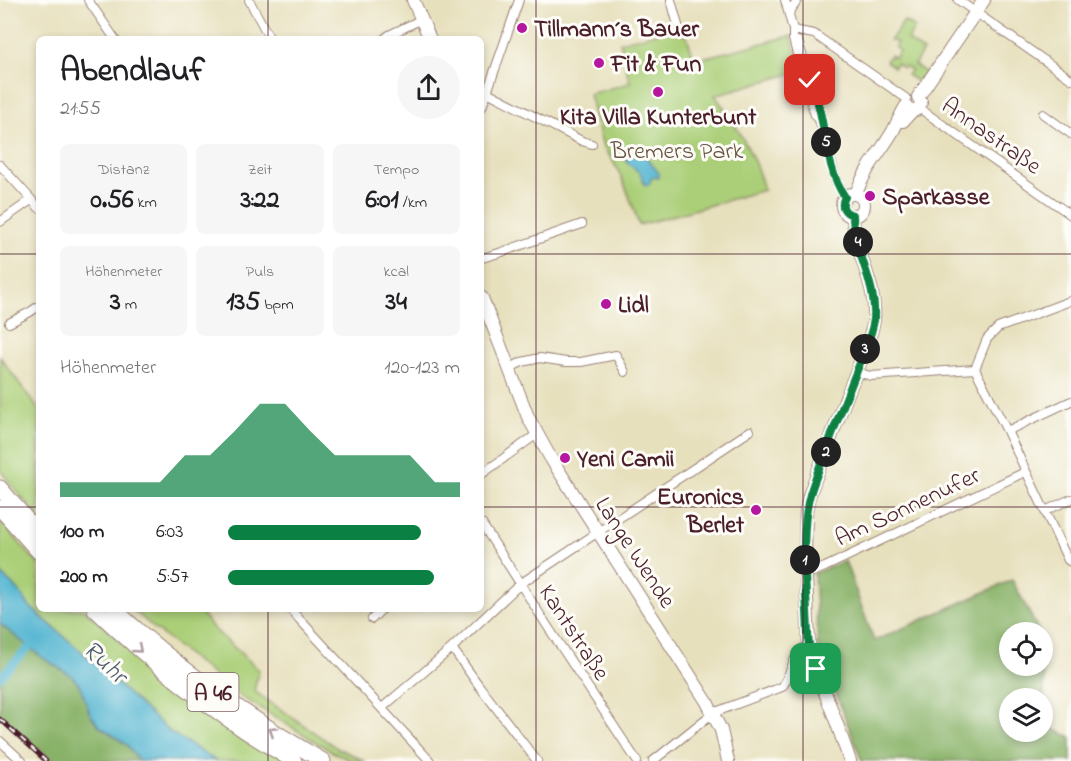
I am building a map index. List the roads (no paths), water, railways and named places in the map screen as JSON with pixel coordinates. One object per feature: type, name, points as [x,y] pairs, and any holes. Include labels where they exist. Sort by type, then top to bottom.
[{"type":"highway","points":[[0,488],[36,530]]},
{"type":"highway","points":[[0,508],[36,549]]},
{"type":"highway","name":"A 46","points":[[98,612],[180,685],[294,761]]},
{"type":"highway","name":"A 46","points":[[117,612],[144,637],[211,690],[323,761]]},
{"type":"street","points":[[88,0],[113,36]]},
{"type":"street","points":[[249,0],[268,36]]},
{"type":"street","points":[[413,0],[429,36]]},
{"type":"street","points":[[484,101],[519,0]]},
{"type":"street","points":[[671,0],[681,36]]},
{"type":"street","points":[[785,0],[795,45],[815,115],[823,129],[836,181],[851,196],[863,200],[864,208],[860,213],[853,215],[848,214],[843,205],[851,196],[893,130],[900,114],[913,104],[984,0]]},
{"type":"street","points":[[789,13],[798,0]]},
{"type":"street","points":[[958,0],[1071,79]]},
{"type":"street","points":[[388,36],[422,19]]},
{"type":"street","name":"Annastraße","points":[[793,30],[814,34],[1071,214]]},
{"type":"street","points":[[487,92],[592,144]]},
{"type":"street","points":[[1043,114],[1071,134]]},
{"type":"street","points":[[0,165],[36,205]]},
{"type":"street","points":[[0,222],[31,200]]},
{"type":"street","points":[[850,761],[809,646],[806,568],[807,505],[874,319],[873,298],[855,232],[853,215]]},
{"type":"street","points":[[484,258],[582,224]]},
{"type":"street","points":[[1070,301],[998,328],[987,339],[975,369],[1071,562]]},
{"type":"street","points":[[9,323],[36,308]]},
{"type":"street","name":"Lange Wende","points":[[485,321],[528,417],[559,472],[707,702],[723,736],[728,761]]},
{"type":"street","points":[[508,369],[522,362],[540,358],[581,362],[616,355],[625,372]]},
{"type":"street","points":[[856,372],[871,376],[975,369]]},
{"type":"street","points":[[1007,431],[1071,401]]},
{"type":"street","points":[[382,708],[452,648],[520,584],[750,431]]},
{"type":"street","points":[[484,473],[537,434]]},
{"type":"street","name":"Am Sonnenufer","points":[[806,568],[813,572],[825,567],[1025,472]]},
{"type":"street","points":[[1045,511],[1071,499]]},
{"type":"street","name":"Kantstraße","points":[[484,527],[637,761]]},
{"type":"street","points":[[293,612],[430,761]]},
{"type":"street","points":[[372,619],[379,612]]},
{"type":"street","points":[[653,761],[713,713],[779,689],[788,679],[799,652],[809,646]]},
{"type":"street","points":[[452,648],[537,761]]},
{"type":"street","points":[[837,724],[855,761]]},
{"type":"street","points":[[0,741],[22,761]]},
{"type":"water","points":[[631,147],[639,149],[659,173],[658,178],[653,177],[649,185],[645,185],[639,172],[626,160],[626,149]]},
{"type":"water","points":[[0,573],[20,592],[29,606],[170,732],[216,761],[139,761],[127,745],[99,726],[90,714],[80,686],[72,676],[43,658],[0,624]]},
{"type":"waterway","points":[[0,677],[29,647]]},
{"type":"railway","points":[[0,719],[46,761]]},
{"type":"place","name":"Tillmann´s Bauer","points":[[522,28]]},
{"type":"place","name":"Fit & Fun","points":[[599,63]]},
{"type":"place","name":"Kita Villa Kunterbunt","points":[[658,92]]},
{"type":"place","name":"Sparkasse","points":[[870,196]]},
{"type":"place","name":"Lidl","points":[[606,304]]},
{"type":"place","name":"Yeni Camii","points":[[565,458]]},
{"type":"place","name":"Euronics Berlet","points":[[756,510]]},
{"type":"park label","name":"Bremers Park","points":[[677,150]]},
{"type":"water label","name":"Ruhr","points":[[106,661]]}]
